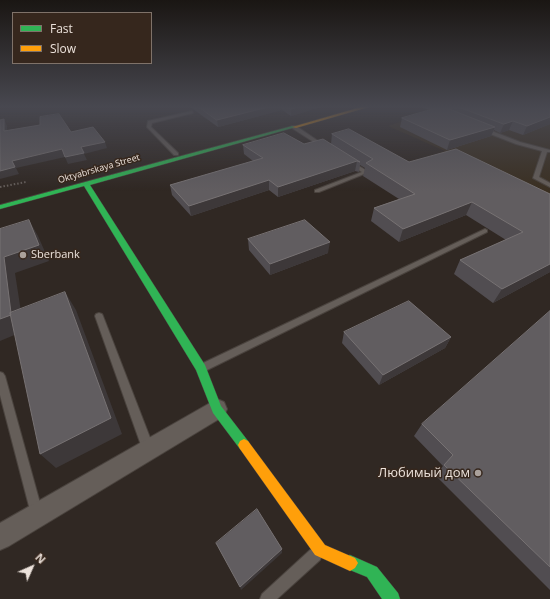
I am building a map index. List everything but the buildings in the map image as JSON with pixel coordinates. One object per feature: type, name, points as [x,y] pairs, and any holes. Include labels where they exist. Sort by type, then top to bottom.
[{"type":"main road","points":[[0,202],[247,135]]},
{"type":"main road","name":"Oktyabrskaya Street","points":[[0,207],[265,135]]},
{"type":"main road","points":[[86,184],[202,368],[217,409],[320,550],[372,572],[392,599]]},
{"type":"street","points":[[0,537],[148,448],[217,409]]},
{"type":"lane","points":[[157,135],[176,154]]},
{"type":"lane","points":[[306,135],[333,152]]},
{"type":"lane","points":[[498,135],[518,143],[547,150],[536,178],[550,185]]},
{"type":"lane","points":[[318,191],[366,172],[346,160]]},
{"type":"lane","points":[[202,368],[485,231]]},
{"type":"lane","points":[[99,316],[148,448]]},
{"type":"lane","points":[[0,376],[38,514]]},
{"type":"lane","points":[[267,599],[320,550]]},
{"type":"shaded area","points":[[408,135],[550,135],[550,258],[404,166],[445,151]]},
{"type":"traffic: fast","points":[[0,207],[265,135]]},
{"type":"traffic: fast","points":[[86,184],[201,368],[217,409],[244,445]]},
{"type":"traffic: fast","points":[[350,563],[372,572],[392,599]]},
{"type":"traffic: slow","points":[[244,445],[320,550],[350,563]]},
{"type":"place","name":"Sberbank","points":[[23,255]]},
{"type":"place","name":"Любимый дом","points":[[478,473]]}]
